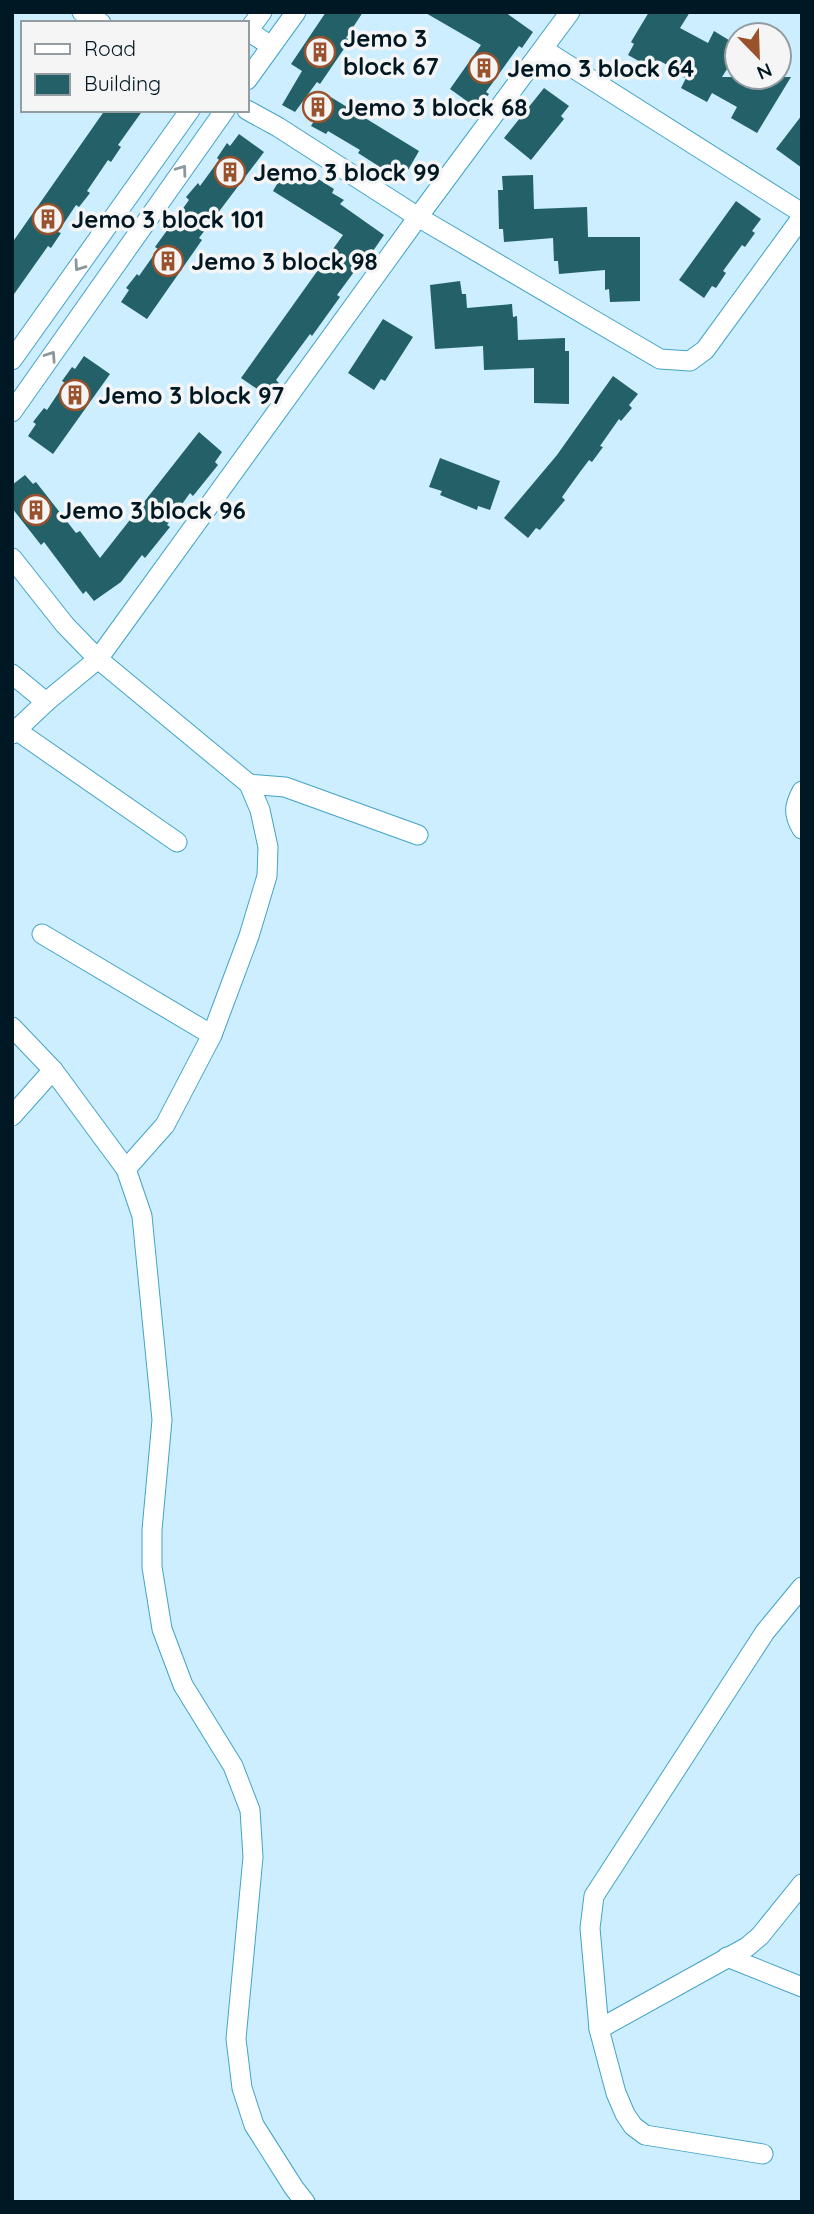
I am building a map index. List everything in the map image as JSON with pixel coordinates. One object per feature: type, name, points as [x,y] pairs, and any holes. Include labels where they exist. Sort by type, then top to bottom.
[{"type":"street","points":[[82,12],[98,21]]},
{"type":"street","points":[[248,30],[262,12]]},
{"type":"street","points":[[248,79],[296,12]]},
{"type":"street","points":[[177,842],[14,732],[98,659],[570,12]]},
{"type":"street","points":[[248,32],[271,46]]},
{"type":"street","points":[[248,111],[418,217],[660,359],[690,360],[705,350],[802,215],[543,49]]},
{"type":"street","points":[[12,360],[189,112]]},
{"type":"street","points":[[12,412],[224,112]]},
{"type":"street","points":[[12,558],[65,625],[98,659],[249,784],[260,810],[268,847],[267,876],[249,936],[212,1035],[165,1125],[126,1169]]},
{"type":"street","points":[[12,674],[46,702]]},
{"type":"street","points":[[249,784],[285,787],[418,835]]},
{"type":"street","points":[[802,791],[795,804],[794,817],[802,829]]},
{"type":"street","points":[[42,934],[212,1035]]},
{"type":"street","points":[[12,1027],[53,1070],[126,1169],[142,1216],[162,1420],[152,1530],[152,1567],[162,1629],[183,1685],[233,1766],[250,1810],[253,1857],[236,2039],[242,2088],[254,2125],[293,2188],[305,2202]]},
{"type":"street","points":[[12,1116],[53,1070]]},
{"type":"street","points":[[762,2154],[645,2134],[633,2126],[616,2093],[599,2029],[590,1928],[594,1896],[765,1632],[802,1587]]},
{"type":"street","points":[[599,2029],[747,1947],[760,1936],[802,1884]]},
{"type":"street","points":[[727,1957],[802,1987]]},
{"type":"building","name":"Jemo 3 block 67","points":[[326,12],[363,12],[346,38],[350,40],[320,84],[317,82],[295,112],[282,105],[302,71],[291,64]]},
{"type":"building","name":"Jemo 3 block 64","points":[[424,12],[505,12],[533,32],[522,48],[519,46],[486,92],[489,94],[478,109],[450,89],[481,45]]},
{"type":"building","points":[[649,12],[690,12],[680,28],[708,43],[714,31],[723,36],[723,91],[782,91],[757,133],[731,118],[737,107],[712,93],[707,102],[681,88],[686,78],[683,77],[687,76],[660,61],[655,70],[628,55],[634,44],[631,42]]},
{"type":"building","points":[[544,88],[569,106],[561,116],[564,119],[531,160],[504,138]]},
{"type":"building","points":[[329,96],[419,151],[404,177],[393,171],[391,174],[358,153],[360,150],[328,131],[326,134],[311,126]]},
{"type":"building","points":[[104,112],[142,112],[118,145],[121,147],[111,162],[108,160],[87,191],[90,193],[79,207],[76,205],[51,248],[48,246],[12,297],[12,243]]},
{"type":"building","points":[[802,115],[802,168],[776,149]]},
{"type":"building","points":[[239,134],[264,152],[199,238],[202,240],[147,319],[121,302],[129,290],[126,288],[137,274],[139,276],[158,249],[155,247],[189,200],[186,197],[198,183],[200,186],[219,160],[217,158],[227,143],[230,146]]},
{"type":"building","points":[[288,165],[299,171],[301,168],[334,189],[332,193],[344,200],[340,204],[384,235],[337,295],[340,297],[312,336],[310,334],[276,380],[279,383],[269,397],[241,378],[343,235],[273,191]]},
{"type":"building","points":[[533,175],[534,209],[587,207],[588,237],[640,237],[640,301],[610,302],[609,289],[605,290],[605,270],[559,274],[558,261],[554,261],[553,238],[504,242],[503,229],[499,229],[498,190],[503,190],[502,176]]},
{"type":"building","points":[[736,201],[761,219],[745,247],[742,245],[723,271],[726,273],[716,288],[712,286],[704,298],[679,280]]},
{"type":"building","points":[[460,281],[462,294],[466,294],[467,308],[512,304],[513,317],[517,316],[518,340],[565,338],[565,351],[569,351],[569,404],[534,403],[534,368],[484,370],[483,346],[435,349],[430,285]]},
{"type":"building","points":[[383,319],[413,337],[385,381],[381,379],[374,390],[348,373]]},
{"type":"building","name":"Jemo 3 block 97","points":[[84,356],[110,374],[53,454],[28,436],[36,424],[33,422],[44,408],[47,410],[65,383],[62,381]]},
{"type":"building","points":[[613,376],[638,394],[629,405],[632,408],[621,421],[619,419],[592,462],[589,460],[580,472],[562,497],[565,500],[540,530],[536,528],[528,538],[504,518],[557,455]]},
{"type":"building","points":[[199,432],[222,452],[215,462],[218,465],[193,496],[190,493],[167,525],[170,527],[145,558],[142,555],[121,582],[94,601],[86,591],[83,594],[44,542],[41,545],[12,508],[12,485],[25,475],[33,484],[36,482],[76,533],[80,531],[100,558]]},
{"type":"building","points":[[440,458],[500,481],[490,510],[478,506],[477,510],[440,495],[442,491],[429,487]]},
{"type":"place","name":"Jemo 3 block 67","points":[[320,52]]},
{"type":"place","name":"Jemo 3 block 64","points":[[484,68]]},
{"type":"place","name":"Jemo 3 block 68","points":[[318,107]]},
{"type":"place","name":"Jemo 3 block 99","points":[[230,172]]},
{"type":"place","name":"Jemo 3 block 101","points":[[48,219]]},
{"type":"place","name":"Jemo 3 block 98","points":[[168,261]]},
{"type":"place","name":"Jemo 3 block 97","points":[[75,395]]},
{"type":"place","name":"Jemo 3 block 96","points":[[36,510]]}]
